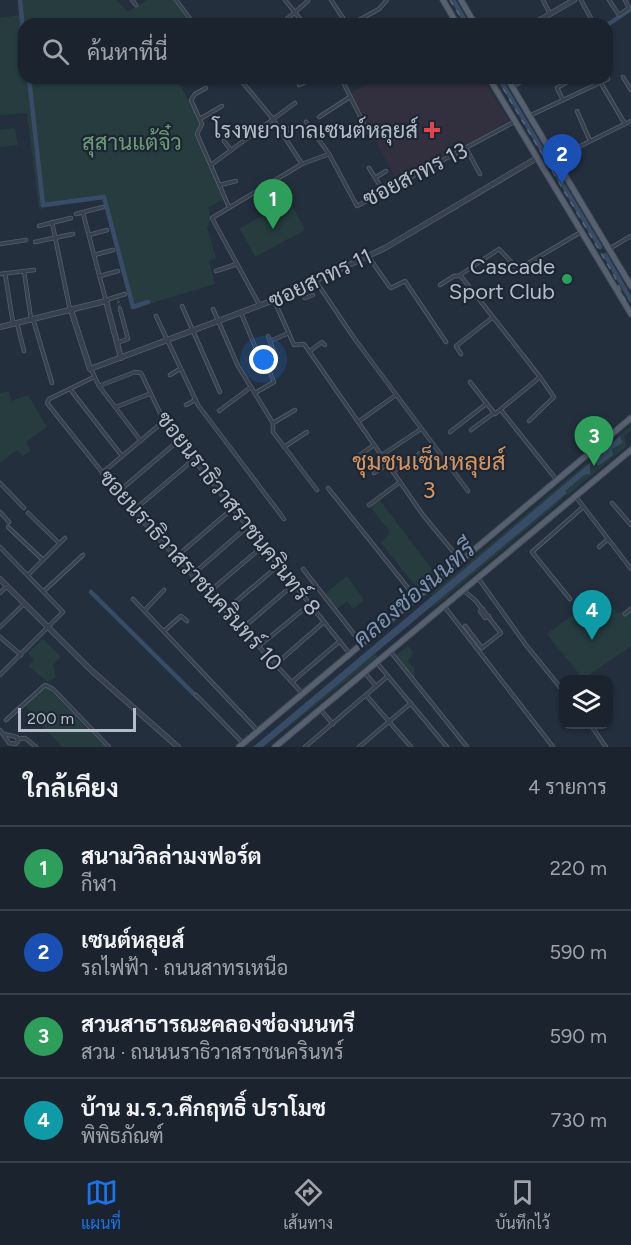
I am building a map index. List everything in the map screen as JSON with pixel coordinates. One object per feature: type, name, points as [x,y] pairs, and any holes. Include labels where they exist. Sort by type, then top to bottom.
[{"type":"main road","points":[[443,0],[454,18]]},
{"type":"main road","points":[[461,0],[472,18]]},
{"type":"main road","points":[[493,84],[631,314]]},
{"type":"main road","points":[[510,84],[631,286]]},
{"type":"main road","points":[[592,248],[600,249],[604,241]]},
{"type":"main road","points":[[601,263],[601,256],[609,249]]},
{"type":"main road","points":[[241,745],[631,418]]},
{"type":"main road","points":[[275,747],[631,450]]},
{"type":"street","points":[[132,0],[136,5]]},
{"type":"street","points":[[176,0],[190,18]]},
{"type":"street","points":[[285,0],[300,18]]},
{"type":"street","points":[[331,0],[343,18]]},
{"type":"street","points":[[365,18],[379,9],[387,0]]},
{"type":"street","points":[[543,0],[550,14]]},
{"type":"street","points":[[543,18],[574,0]]},
{"type":"street","points":[[582,0],[591,18]]},
{"type":"street","points":[[609,0],[619,15],[629,8],[625,0]]},
{"type":"street","points":[[286,18],[308,1]]},
{"type":"street","points":[[623,76],[631,90]]},
{"type":"street","points":[[244,84],[273,119],[302,164]]},
{"type":"street","points":[[343,84],[368,132]]},
{"type":"street","points":[[563,100],[557,88],[564,84]]},
{"type":"street","points":[[529,116],[597,84]]},
{"type":"street","points":[[602,85],[625,124]]},
{"type":"street","points":[[206,88],[195,94],[191,100],[202,124],[197,134],[229,207]]},
{"type":"street","points":[[319,117],[350,97]]},
{"type":"street","points":[[211,165],[295,103]]},
{"type":"street","points":[[200,119],[222,106]]},
{"type":"street","points":[[577,111],[591,141]]},
{"type":"street","name":"ซอยสาทร 13","points":[[329,154],[357,206],[515,121]]},
{"type":"street","points":[[554,158],[631,121]]},
{"type":"street","points":[[260,306],[212,218],[302,164],[329,154],[306,122]]},
{"type":"street","points":[[283,134],[292,126]]},
{"type":"street","points":[[224,141],[231,150]]},
{"type":"street","points":[[466,148],[480,174]]},
{"type":"street","name":"ซอยสาทร 11","points":[[90,369],[260,306],[368,256],[537,158]]},
{"type":"street","points":[[369,168],[384,193]]},
{"type":"street","points":[[375,178],[386,171]]},
{"type":"street","points":[[220,185],[236,181]]},
{"type":"street","points":[[76,214],[103,207]]},
{"type":"street","points":[[83,213],[121,358]]},
{"type":"street","points":[[39,226],[71,218]]},
{"type":"street","points":[[52,222],[71,310],[90,369],[99,386],[141,441]]},
{"type":"street","points":[[89,235],[107,230]]},
{"type":"street","points":[[440,285],[452,277],[459,276],[499,249],[518,269],[581,232]]},
{"type":"street","points":[[35,242],[73,234]]},
{"type":"street","points":[[609,249],[631,236]]},
{"type":"street","points":[[0,244],[26,240]]},
{"type":"street","points":[[94,255],[113,250]]},
{"type":"street","points":[[368,256],[389,286],[394,287],[404,280],[446,342]]},
{"type":"street","points":[[216,271],[237,264]]},
{"type":"street","points":[[0,274],[34,270]]},
{"type":"street","points":[[24,271],[32,319],[52,383]]},
{"type":"street","points":[[100,276],[118,271]]},
{"type":"street","points":[[5,273],[15,323],[24,351]]},
{"type":"street","points":[[459,276],[540,377],[554,398],[529,420]]},
{"type":"street","points":[[315,280],[396,395],[468,491]]},
{"type":"street","points":[[299,288],[305,298],[313,295]]},
{"type":"street","points":[[0,318],[1,327],[125,294]]},
{"type":"street","points":[[274,300],[294,345],[303,344],[309,351],[400,482],[461,562]]},
{"type":"street","points":[[182,306],[191,332],[220,392]]},
{"type":"street","points":[[117,343],[128,339],[120,309]]},
{"type":"street","points":[[213,309],[251,387],[273,423],[273,432],[317,490]]},
{"type":"street","points":[[241,313],[274,382],[255,393]]},
{"type":"street","points":[[156,316],[195,400],[284,519]]},
{"type":"street","points":[[460,354],[456,346],[492,318]]},
{"type":"street","points":[[270,341],[289,333]]},
{"type":"street","points":[[268,336],[276,357]]},
{"type":"street","points":[[309,351],[321,342],[325,345]]},
{"type":"street","points":[[170,375],[180,369]]},
{"type":"street","name":"ซอยนราธิวาสราชนครินทร์ 8","points":[[99,386],[139,372],[164,421],[178,441],[350,655]]},
{"type":"street","name":"ซอยนราธิวาสราชนครินทร์ 10","points":[[94,376],[48,399],[47,403],[117,493],[303,694]]},
{"type":"street","points":[[471,430],[501,410],[540,377]]},
{"type":"street","points":[[470,382],[494,413]]},
{"type":"street","points":[[219,411],[251,387]]},
{"type":"street","points":[[70,389],[122,456]]},
{"type":"street","points":[[116,407],[149,394]]},
{"type":"street","points":[[358,422],[396,395]]},
{"type":"street","points":[[186,405],[195,400]]},
{"type":"street","points":[[450,432],[487,404]]},
{"type":"street","points":[[273,423],[296,410]]},
{"type":"street","points":[[501,410],[558,480]]},
{"type":"street","points":[[102,473],[164,421]]},
{"type":"street","points":[[381,455],[421,429]]},
{"type":"street","points":[[284,447],[307,432]]},
{"type":"street","points":[[117,493],[178,441]]},
{"type":"street","points":[[393,472],[432,444]]},
{"type":"street","points":[[357,457],[374,445]]},
{"type":"street","points":[[133,511],[194,460]]},
{"type":"street","points":[[374,473],[388,464]]},
{"type":"street","points":[[369,505],[400,482]]},
{"type":"street","points":[[0,483],[24,508]]},
{"type":"street","points":[[328,488],[417,599]]},
{"type":"street","points":[[576,497],[631,569]]},
{"type":"street","points":[[612,503],[631,525]]},
{"type":"street","points":[[570,599],[532,552],[583,507]]},
{"type":"street","points":[[176,557],[233,508]]},
{"type":"street","points":[[0,512],[9,522]]},
{"type":"street","points":[[28,513],[59,543]]},
{"type":"street","points":[[8,527],[43,560]]},
{"type":"street","points":[[192,575],[248,527]]},
{"type":"street","points":[[28,575],[65,538]]},
{"type":"street","points":[[599,547],[608,539]]},
{"type":"street","points":[[209,592],[263,546]]},
{"type":"street","points":[[0,547],[63,612],[21,656],[1,673]]},
{"type":"street","points":[[44,591],[83,555]]},
{"type":"street","points":[[226,610],[279,565]]},
{"type":"street","points":[[303,569],[362,645]]},
{"type":"street","points":[[478,578],[526,645],[559,686]]},
{"type":"street","points":[[0,579],[113,690],[178,747]]},
{"type":"street","points":[[243,628],[294,584]]},
{"type":"street","points":[[0,593],[7,586]]},
{"type":"street","points":[[145,610],[164,590]]},
{"type":"street","points":[[463,591],[483,609],[501,633],[484,648],[465,626]]},
{"type":"street","points":[[404,597],[410,604]]},
{"type":"street","points":[[133,599],[258,731]]},
{"type":"street","points":[[259,646],[310,603]]},
{"type":"street","points":[[0,627],[24,604]]},
{"type":"street","points":[[444,606],[553,747]]},
{"type":"street","points":[[625,614],[631,609]]},
{"type":"street","points":[[164,631],[181,615],[187,621]]},
{"type":"street","points":[[276,664],[324,622]]},
{"type":"street","points":[[0,637],[21,656]]},
{"type":"street","points":[[292,682],[340,641]]},
{"type":"street","points":[[390,651],[467,747]]},
{"type":"street","points":[[377,662],[447,747]]},
{"type":"street","points":[[364,672],[376,686]]},
{"type":"street","points":[[308,746],[388,676]]},
{"type":"street","points":[[6,720],[45,685],[53,689],[109,747]]},
{"type":"street","points":[[196,695],[241,745]]},
{"type":"street","points":[[366,695],[411,747]]},
{"type":"street","points":[[359,747],[411,703]]},
{"type":"street","points":[[320,709],[333,724]]},
{"type":"street","points":[[593,729],[606,747]]},
{"type":"street","points":[[0,730],[14,746],[18,739]]},
{"type":"street","points":[[4,734],[18,739],[25,738],[36,747]]},
{"type":"shaded area","name":"โรงพยาบาลเซนต์หลุยส์","points":[[368,84],[487,84],[509,121],[398,183],[350,93]]},
{"type":"green space","name":"สุสานแต้จิ๋ว","points":[[21,0],[117,0],[127,12],[147,0],[174,0],[188,18],[18,18],[18,84],[179,84],[204,128],[196,135],[225,199],[208,207],[211,219],[207,227],[216,258],[209,261],[215,284],[132,309],[103,198],[39,209],[27,113],[0,115],[0,18],[19,15]]},
{"type":"green space","points":[[15,128],[18,145],[0,147],[0,130]]},
{"type":"green space","points":[[290,201],[305,230],[255,257],[240,228]]},
{"type":"green space","points":[[9,391],[11,401],[28,395],[47,427],[26,442],[31,450],[23,456],[17,450],[0,463],[0,393]]},
{"type":"green space","points":[[631,426],[631,430],[624,437],[627,446],[568,495],[561,488],[432,596],[431,594]]},
{"type":"green space","points":[[561,498],[563,499],[433,608],[432,606]]},
{"type":"green space","points":[[379,499],[437,576],[418,589],[381,543],[390,532],[369,505]]},
{"type":"green space","points":[[347,576],[364,600],[353,609],[347,601],[336,610],[325,594]]},
{"type":"green space","points":[[602,593],[618,614],[631,605],[631,646],[589,675],[580,675],[547,634]]},
{"type":"green space","points":[[43,639],[61,657],[53,665],[56,677],[48,682],[28,666],[34,660],[28,653]]},
{"type":"green space","points":[[408,646],[413,652],[408,662],[414,668],[415,679],[396,655]]},
{"type":"green space","points":[[375,653],[378,656],[263,747]]},
{"type":"green space","points":[[43,688],[48,688],[105,747],[62,747],[25,706]]},
{"type":"water","points":[[620,436],[622,443],[612,449],[613,455],[598,466],[596,462],[599,455]]},
{"type":"water","points":[[590,463],[590,474],[584,475],[565,491],[567,493],[263,747],[253,747]]},
{"type":"waterway","points":[[20,0],[22,18]]},
{"type":"waterway","points":[[453,0],[464,18]]},
{"type":"waterway","points":[[613,21],[631,9]]},
{"type":"waterway","points":[[30,84],[43,205],[104,197],[133,307],[148,302]]},
{"type":"waterway","points":[[503,84],[600,247]]},
{"type":"waterway","points":[[605,255],[631,300]]},
{"type":"waterway","points":[[91,592],[198,698]]},
{"type":"tunnel","points":[[117,296],[120,309]]},
{"type":"railway","points":[[450,0],[461,18]]},
{"type":"railway","points":[[501,84],[614,275],[631,314]]},
{"type":"place","name":"โรงพยาบาลเซนต์หลุยส์","points":[[432,130]]},
{"type":"place","name":"เซนต์หลุยส์","points":[[562,184]]},
{"type":"place","name":"สนามวิลล่ามงฟอร์ต","points":[[273,229]]},
{"type":"place","name":"Cascade Sport Club","points":[[567,279]]},
{"type":"place","name":"สวนสาธารณะคลองช่องนนทรี","points":[[594,466]]},
{"type":"place","name":"บ้าน ม.ร.ว.คึกฤทธิ์ ปราโมช","points":[[592,640]]},
{"type":"district","name":"ชุมชนเซ็นหลุยส์ 3","points":[[429,476]]},
{"type":"water label","name":"คลองช่องนนทรี","points":[[414,594]]}]
